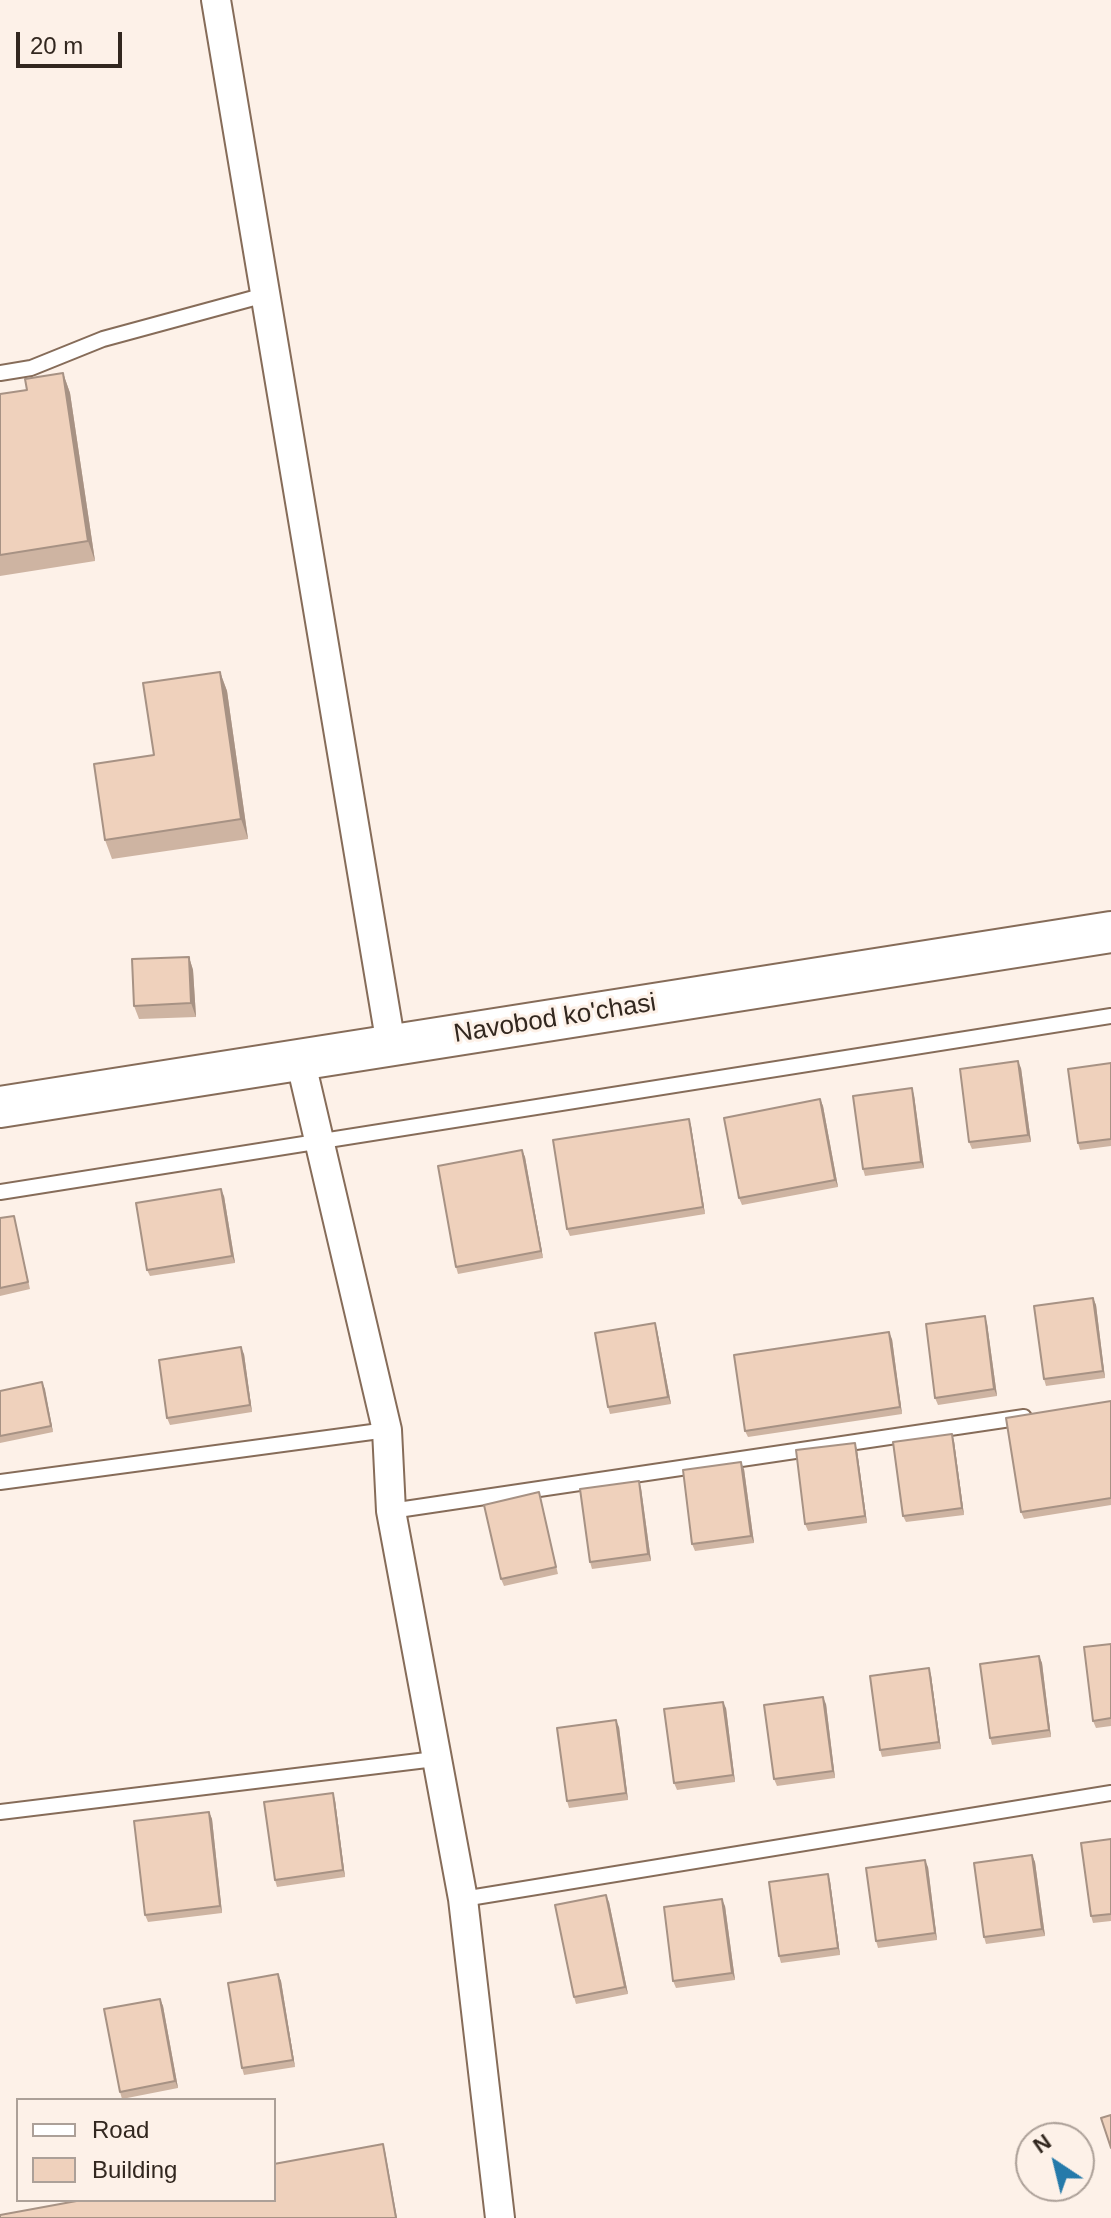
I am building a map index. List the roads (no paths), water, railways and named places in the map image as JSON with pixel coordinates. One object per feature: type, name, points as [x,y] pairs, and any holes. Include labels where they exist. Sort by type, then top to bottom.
[{"type":"street","points":[[216,0],[391,1045]]},
{"type":"street","name":"Navobod ko'chasi","points":[[0,1107],[1111,932]]},
{"type":"street","points":[[300,1059],[317,1143],[387,1430],[391,1511],[463,1899],[500,2218]]},
{"type":"lane","points":[[0,373],[31,368],[103,339],[265,295]]},
{"type":"lane","points":[[0,1192],[1111,1016]]},
{"type":"lane","points":[[391,1511],[1033,1416]]},
{"type":"lane","points":[[0,1482],[387,1430]]},
{"type":"lane","points":[[0,1812],[435,1759]]},
{"type":"lane","points":[[463,1899],[1111,1793]]}]
